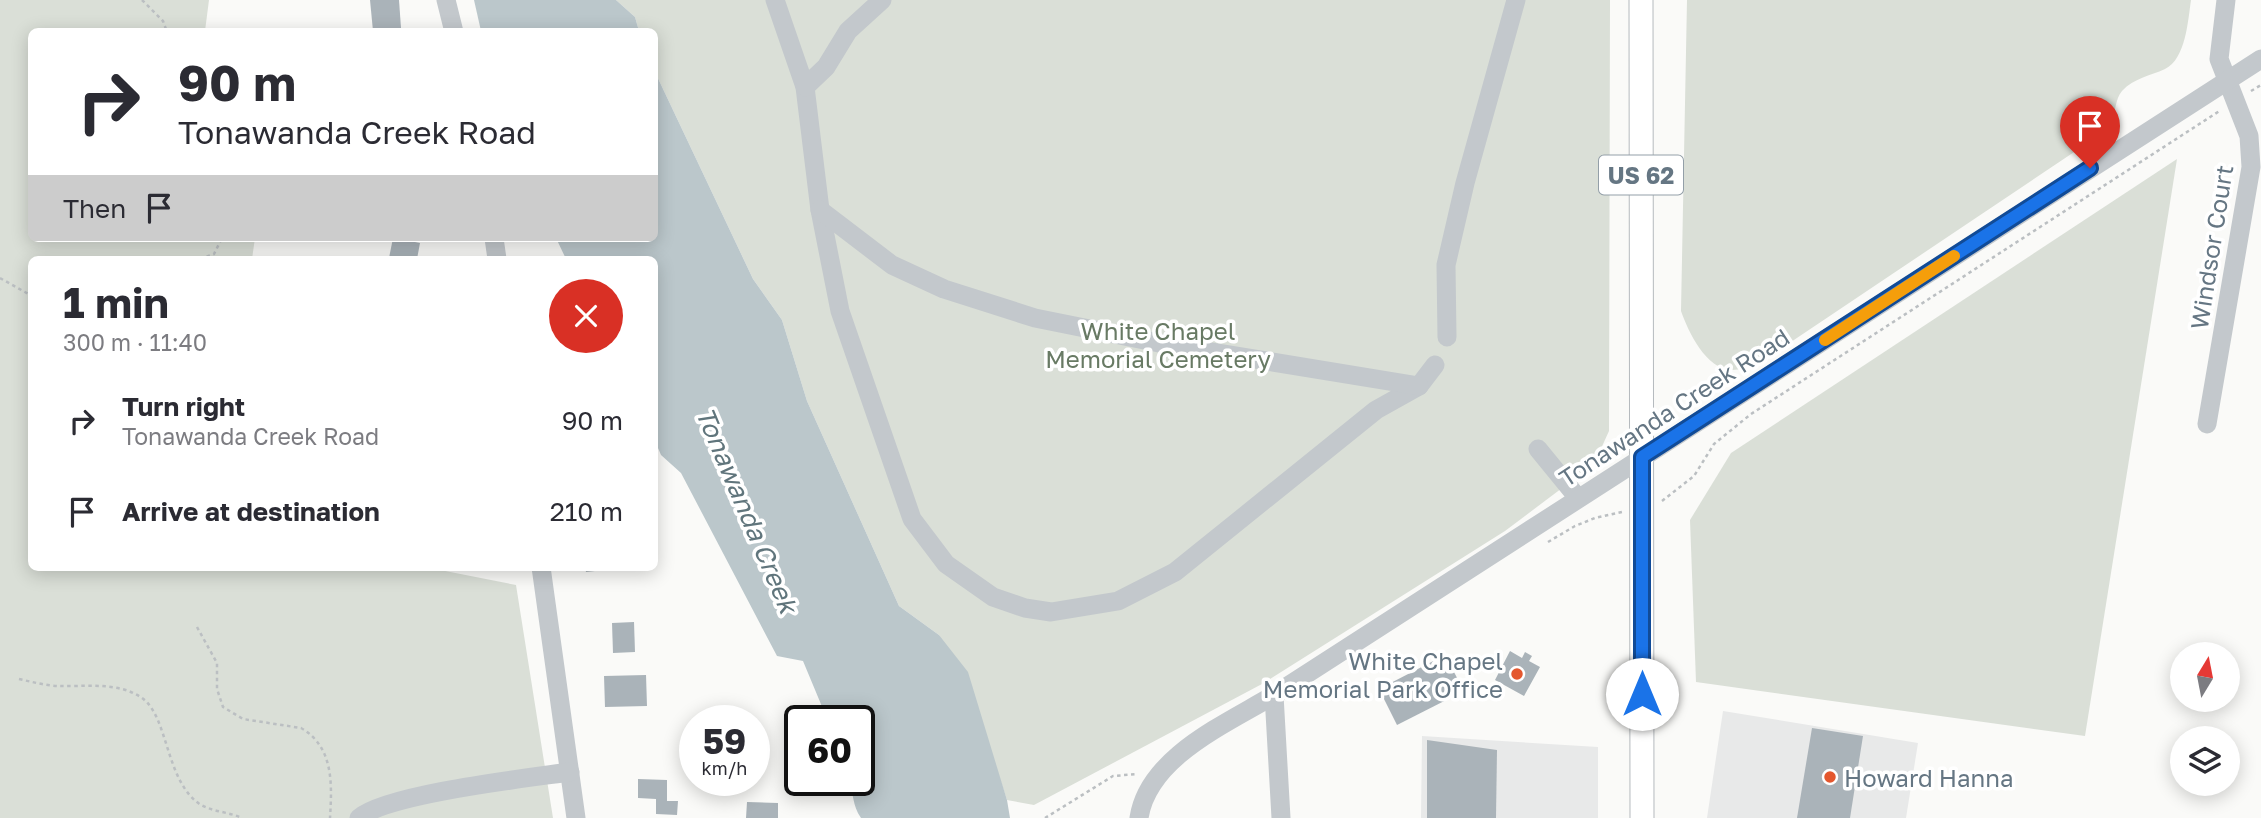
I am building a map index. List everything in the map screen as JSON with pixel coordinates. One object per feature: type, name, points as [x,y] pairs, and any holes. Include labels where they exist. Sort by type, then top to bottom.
[{"type":"main road","name":"US 62","points":[[1641,0],[1642,818]]},
{"type":"street","points":[[446,0],[453,28]]},
{"type":"street","points":[[775,0],[805,87],[820,210],[840,311],[912,519],[946,564],[993,597],[1025,608],[1051,612],[1118,601],[1175,572],[1376,410],[1419,386],[1435,365]]},
{"type":"street","points":[[805,87],[826,67],[848,31],[882,0]]},
{"type":"street","points":[[1447,338],[1446,265],[1465,183],[1516,0]]},
{"type":"street","name":"Windsor Court","points":[[2207,424],[2251,167],[2249,136],[2226,81],[2219,52],[2226,0]]},
{"type":"street","name":"Tonawanda Creek Road","points":[[1139,818],[1148,789],[1166,765],[1188,748],[2261,59]]},
{"type":"street","points":[[820,210],[892,265],[944,289],[1035,318],[1169,345],[1419,386]]},
{"type":"street","points":[[1538,449],[1578,498]]},
{"type":"street","points":[[542,571],[576,818]]},
{"type":"street","points":[[1274,695],[1281,818]]},
{"type":"street","points":[[359,818],[366,812],[396,802],[479,785],[570,772]]},
{"type":"path","points":[[142,0],[163,21],[166,28]]},
{"type":"path","points":[[2244,95],[2261,85]]},
{"type":"path","points":[[1666,500],[1694,476],[1714,444],[1751,414],[2225,107]]},
{"type":"path","points":[[208,256],[214,254],[220,242]]},
{"type":"path","points":[[0,278],[28,294]]},
{"type":"path","points":[[197,626],[216,663],[217,689],[223,707],[243,719],[301,728],[319,744],[327,757],[330,771],[330,818]]},
{"type":"path","points":[[19,679],[47,685],[104,686],[125,690],[141,697],[153,710],[172,764],[190,794],[207,808],[242,818]]},
{"type":"path","points":[[1045,818],[1113,776],[1139,774]]},
{"type":"shaded area","points":[[1723,711],[1918,743],[1906,818],[1707,818]]},
{"type":"shaded area","points":[[1422,736],[1598,747],[1598,818],[1421,818]]},
{"type":"green space","points":[[0,0],[209,0],[205,28],[28,28],[28,242],[254,242],[252,256],[28,256],[28,571],[445,571],[516,585],[553,818],[0,818]]},
{"type":"green space","name":"White Chapel Memorial Cemetery","points":[[616,0],[1610,0],[1609,431],[1594,464],[1505,531],[1262,684],[1034,805],[1007,800],[992,755],[939,635],[899,606],[807,401],[782,320],[753,279],[658,78],[658,28],[638,28],[635,17]]},
{"type":"green space","points":[[1687,0],[2191,0],[2185,38],[2178,57],[2165,69],[2137,80],[2122,91],[2110,123],[2101,134],[1782,348],[1751,365],[1732,370],[1714,364],[1706,357],[1688,329],[1681,311]]},
{"type":"green space","points":[[2177,159],[2085,736],[1696,682],[1690,520],[1731,453]]},
{"type":"water","points":[[474,0],[616,0],[635,17],[638,28],[480,28]]},
{"type":"water","name":"Tonawanda Creek","points":[[658,78],[753,279],[782,320],[807,401],[899,606],[939,635],[968,672],[1010,818],[861,818],[853,796],[875,796],[875,705],[821,705],[803,661],[777,656],[681,473],[661,455],[658,448],[658,256],[565,256],[558,242],[658,242]]},
{"type":"building","points":[[370,0],[399,0],[401,28],[373,28]]},
{"type":"building","points":[[392,242],[420,243],[418,256],[389,256]]},
{"type":"building","points":[[634,622],[635,652],[613,653],[612,623]]},
{"type":"building","name":"White Chapel Memorial Park Office","points":[[1510,651],[1522,658],[1525,652],[1532,656],[1529,661],[1540,667],[1524,696],[1495,680]]},
{"type":"building","points":[[1445,655],[1464,691],[1397,725],[1379,689]]},
{"type":"building","points":[[646,675],[647,706],[605,707],[604,676]]},
{"type":"building","name":"Howard Hanna","points":[[1812,728],[1863,736],[1850,818],[1797,818]]},
{"type":"building","points":[[1427,740],[1497,750],[1496,818],[1427,818]]},
{"type":"building","points":[[638,779],[667,780],[667,801],[678,801],[677,815],[656,814],[656,799],[638,798]]},
{"type":"building","points":[[747,802],[778,803],[778,818],[746,818]]},
{"type":"slow traffic","points":[[1825,340],[1954,256]]},
{"type":"place","name":"White Chapel Memorial Park Office","points":[[1517,674]]},
{"type":"place","name":"Howard Hanna","points":[[1830,777]]},
{"type":"route","points":[[1642,694],[1642,457],[2090,168]]}]
